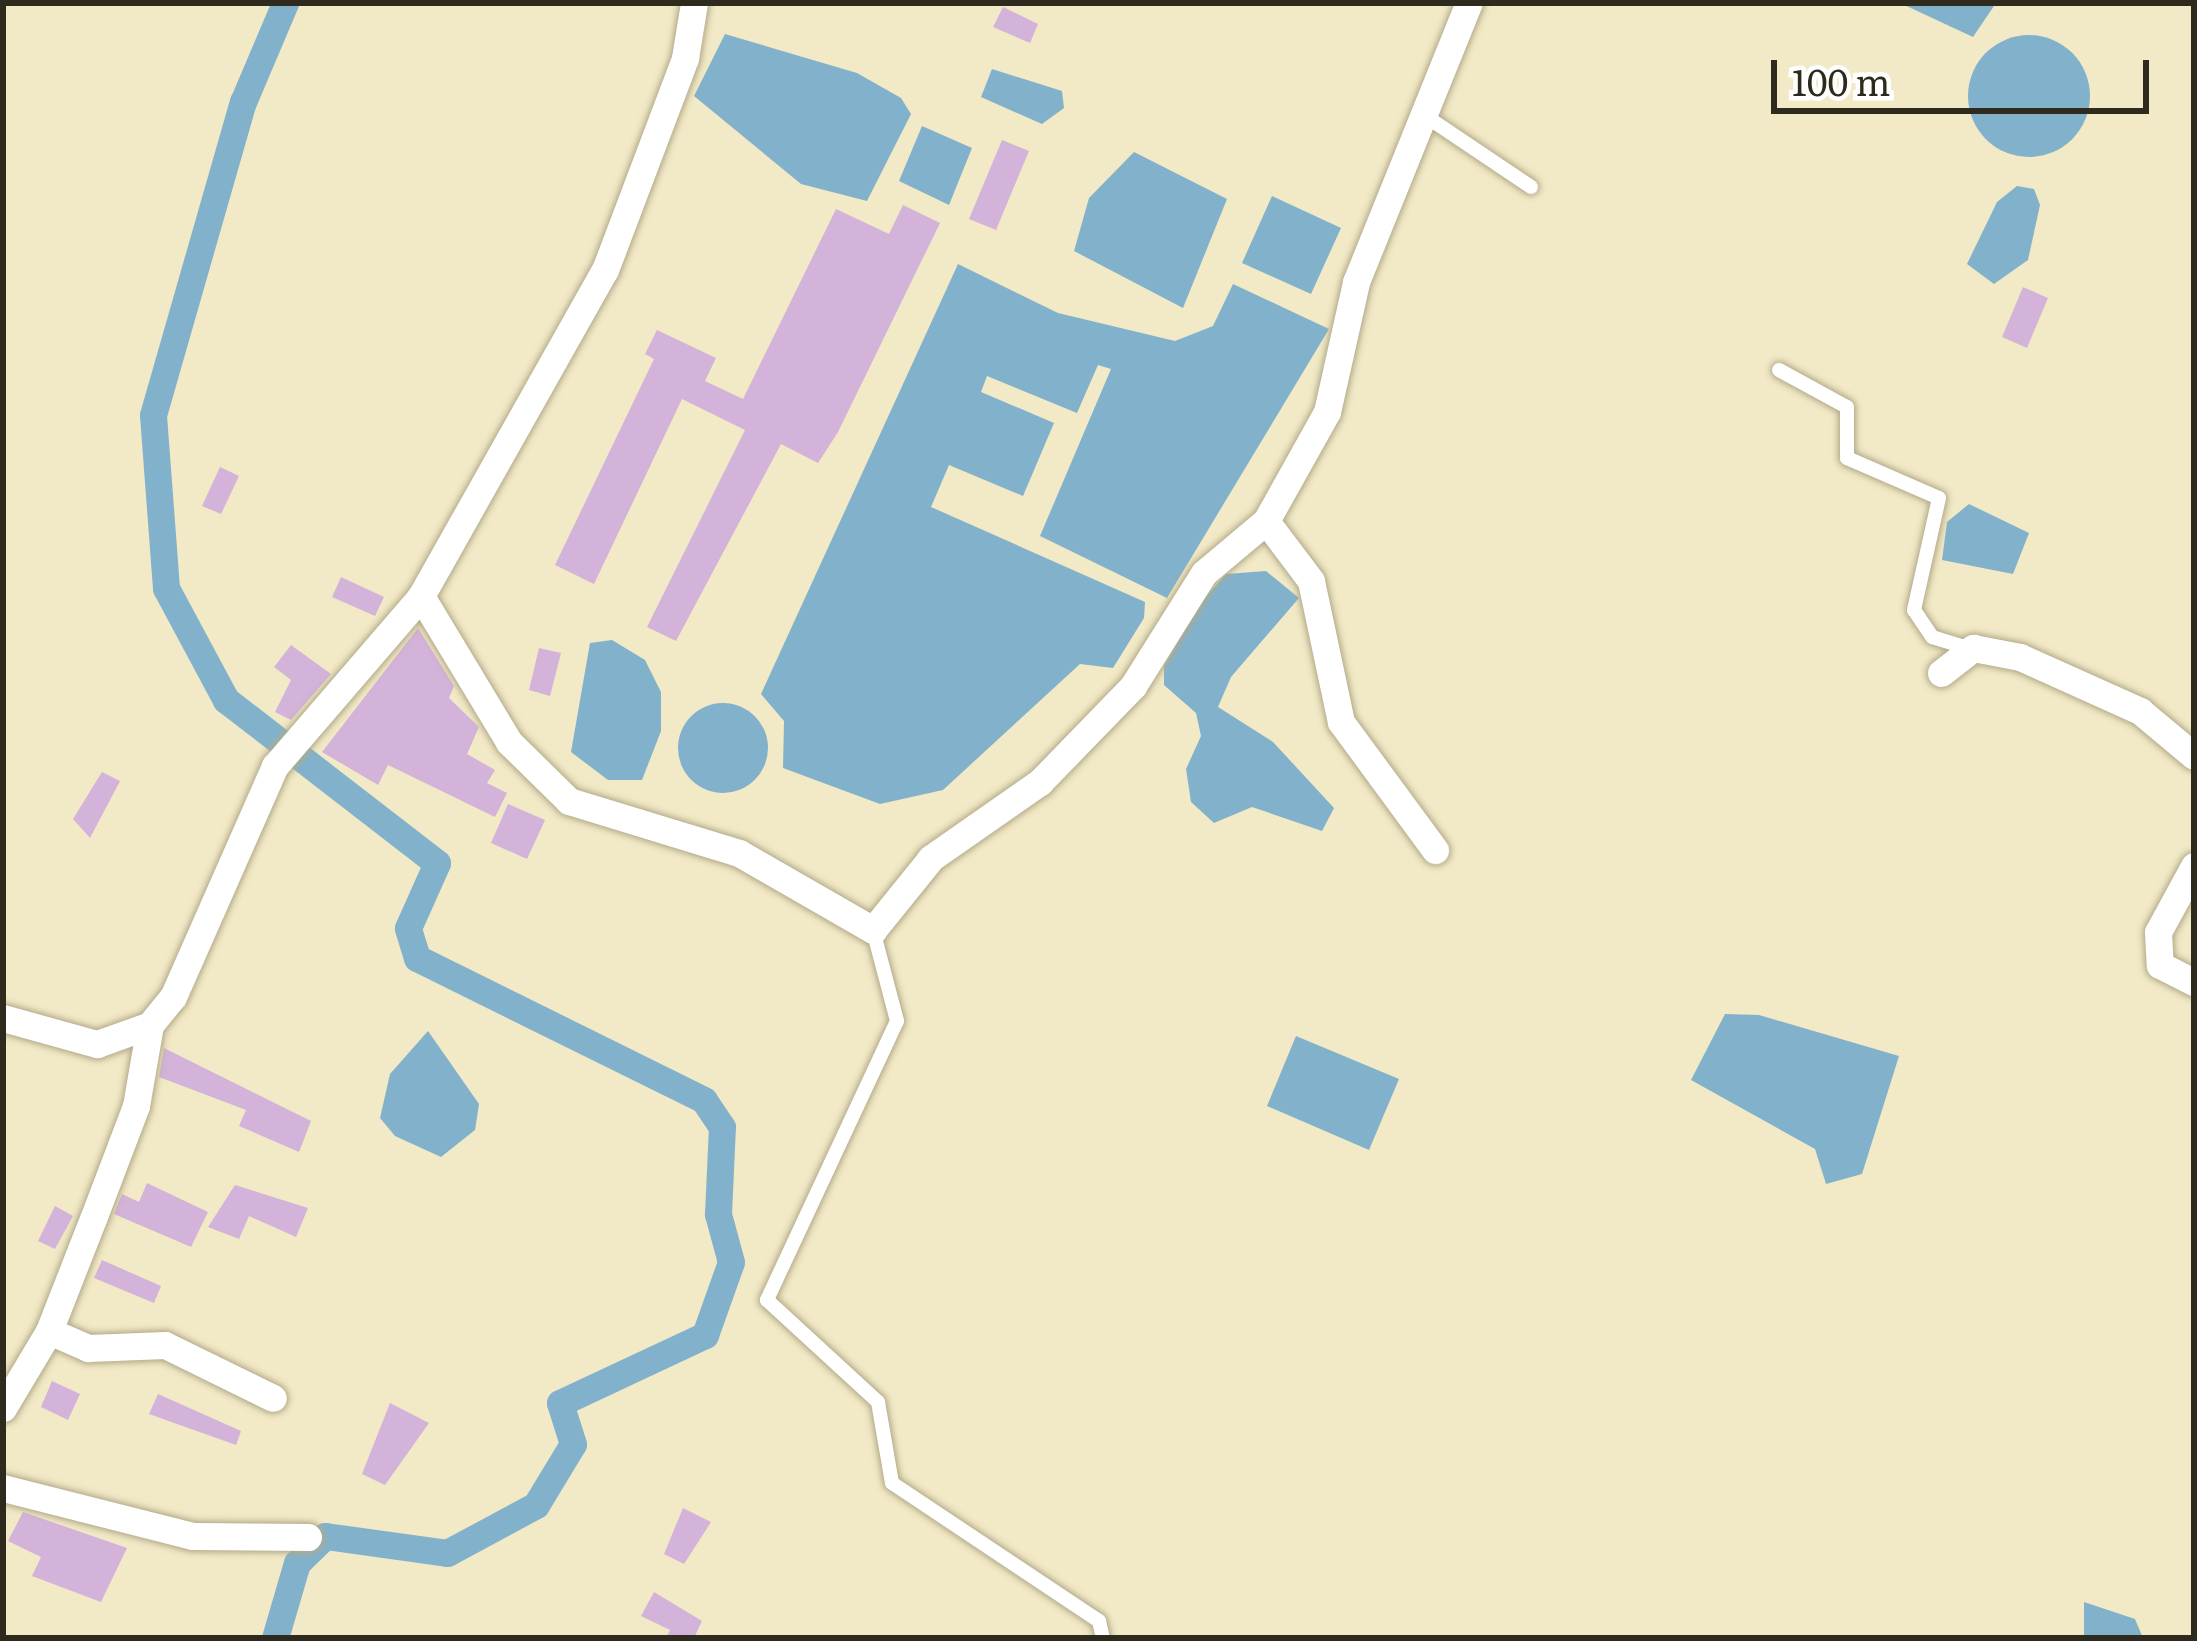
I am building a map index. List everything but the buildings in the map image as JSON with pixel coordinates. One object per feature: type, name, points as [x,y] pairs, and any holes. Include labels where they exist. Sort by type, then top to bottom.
[{"type":"street","points":[[3,1408],[49,1331],[136,1106],[150,1025],[172,997],[275,766],[293,739],[422,596],[605,270],[685,58],[694,3]]},
{"type":"street","points":[[422,596],[509,742],[569,801],[739,853],[873,930],[931,858],[1040,782],[1133,686],[1204,573],[1266,520],[1327,412],[1357,282],[1469,3]]},
{"type":"street","points":[[1266,520],[1311,581],[1341,722],[1436,850]]},
{"type":"street","points":[[1941,673],[1973,648],[2074,679],[2160,723],[2194,756]]},
{"type":"street","points":[[2194,866],[2158,932],[2160,965],[2194,982]]},
{"type":"street","points":[[3,1018],[97,1044],[150,1025]]},
{"type":"street","points":[[49,1331],[88,1348],[165,1345],[273,1398]]},
{"type":"street","points":[[3,1488],[193,1536],[308,1537]]},
{"type":"lane","points":[[1424,115],[1531,187]]},
{"type":"lane","points":[[1779,370],[1847,406],[1847,458],[1939,497],[1914,610],[1932,637],[1973,648]]},
{"type":"lane","points":[[873,930],[897,1021],[766,1300],[878,1402],[892,1483],[1099,1622],[1103,1638]]},
{"type":"water","points":[[1900,3],[1996,3],[1973,37]]},
{"type":"water","points":[[725,34],[857,73],[901,98],[911,114],[867,201],[801,184],[694,96]]},
{"type":"water","points":[[2029,35],[2052,40],[2072,53],[2085,73],[2090,96],[2085,119],[2072,139],[2052,152],[2029,157],[2006,152],[1986,139],[1973,119],[1968,96],[1973,73],[1986,53],[2006,40]]},
{"type":"water","points":[[992,69],[1062,91],[1064,108],[1042,124],[981,97]]},
{"type":"water","points":[[922,126],[972,148],[949,205],[899,181]]},
{"type":"water","points":[[1134,152],[1227,199],[1183,308],[1074,251],[1089,198]]},
{"type":"water","points":[[2017,186],[2034,189],[2040,205],[2028,260],[1994,284],[1967,264],[1997,202]]},
{"type":"water","points":[[1272,196],[1341,228],[1311,294],[1242,263]]},
{"type":"water","points":[[958,264],[1058,313],[1175,341],[1213,326],[1233,284],[1329,329],[1167,598],[1040,536],[1111,369],[1098,365],[1077,413],[987,376],[981,392],[1054,423],[1023,496],[949,465],[931,507],[1145,602],[1144,618],[1113,668],[1080,664],[943,790],[880,804],[783,768],[784,721],[761,694]]},
{"type":"water","points":[[1969,504],[2029,533],[2013,574],[1942,560],[1947,522]]},
{"type":"water","points":[[1266,571],[1299,598],[1231,677],[1218,707],[1273,742],[1334,808],[1322,831],[1252,807],[1214,823],[1191,802],[1186,769],[1201,736],[1196,713],[1164,685],[1164,666],[1201,602],[1226,574]]},
{"type":"water","points":[[612,640],[645,660],[661,692],[661,731],[642,780],[608,780],[571,752],[590,643]]},
{"type":"water","points":[[723,703],[740,706],[755,716],[765,731],[765,765],[755,780],[740,790],[723,793],[706,790],[691,780],[681,765],[678,748],[681,731],[691,716],[706,706]]},
{"type":"water","points":[[1725,1014],[1759,1015],[1899,1056],[1862,1174],[1826,1184],[1815,1149],[1691,1080]]},
{"type":"water","points":[[428,1031],[479,1104],[475,1130],[441,1157],[395,1136],[380,1118],[390,1074]]},
{"type":"water","points":[[1296,1036],[1399,1079],[1369,1150],[1267,1106]]},
{"type":"water","points":[[2084,1602],[2135,1619],[2143,1638],[2084,1638]]},
{"type":"waterway","points":[[275,1638],[297,1563],[325,1536],[447,1553],[536,1505],[573,1444],[560,1403],[705,1335],[731,1262],[718,1214],[722,1127],[704,1100],[417,958],[408,928],[437,863],[226,700],[166,588],[153,415],[243,102],[285,3]]}]
